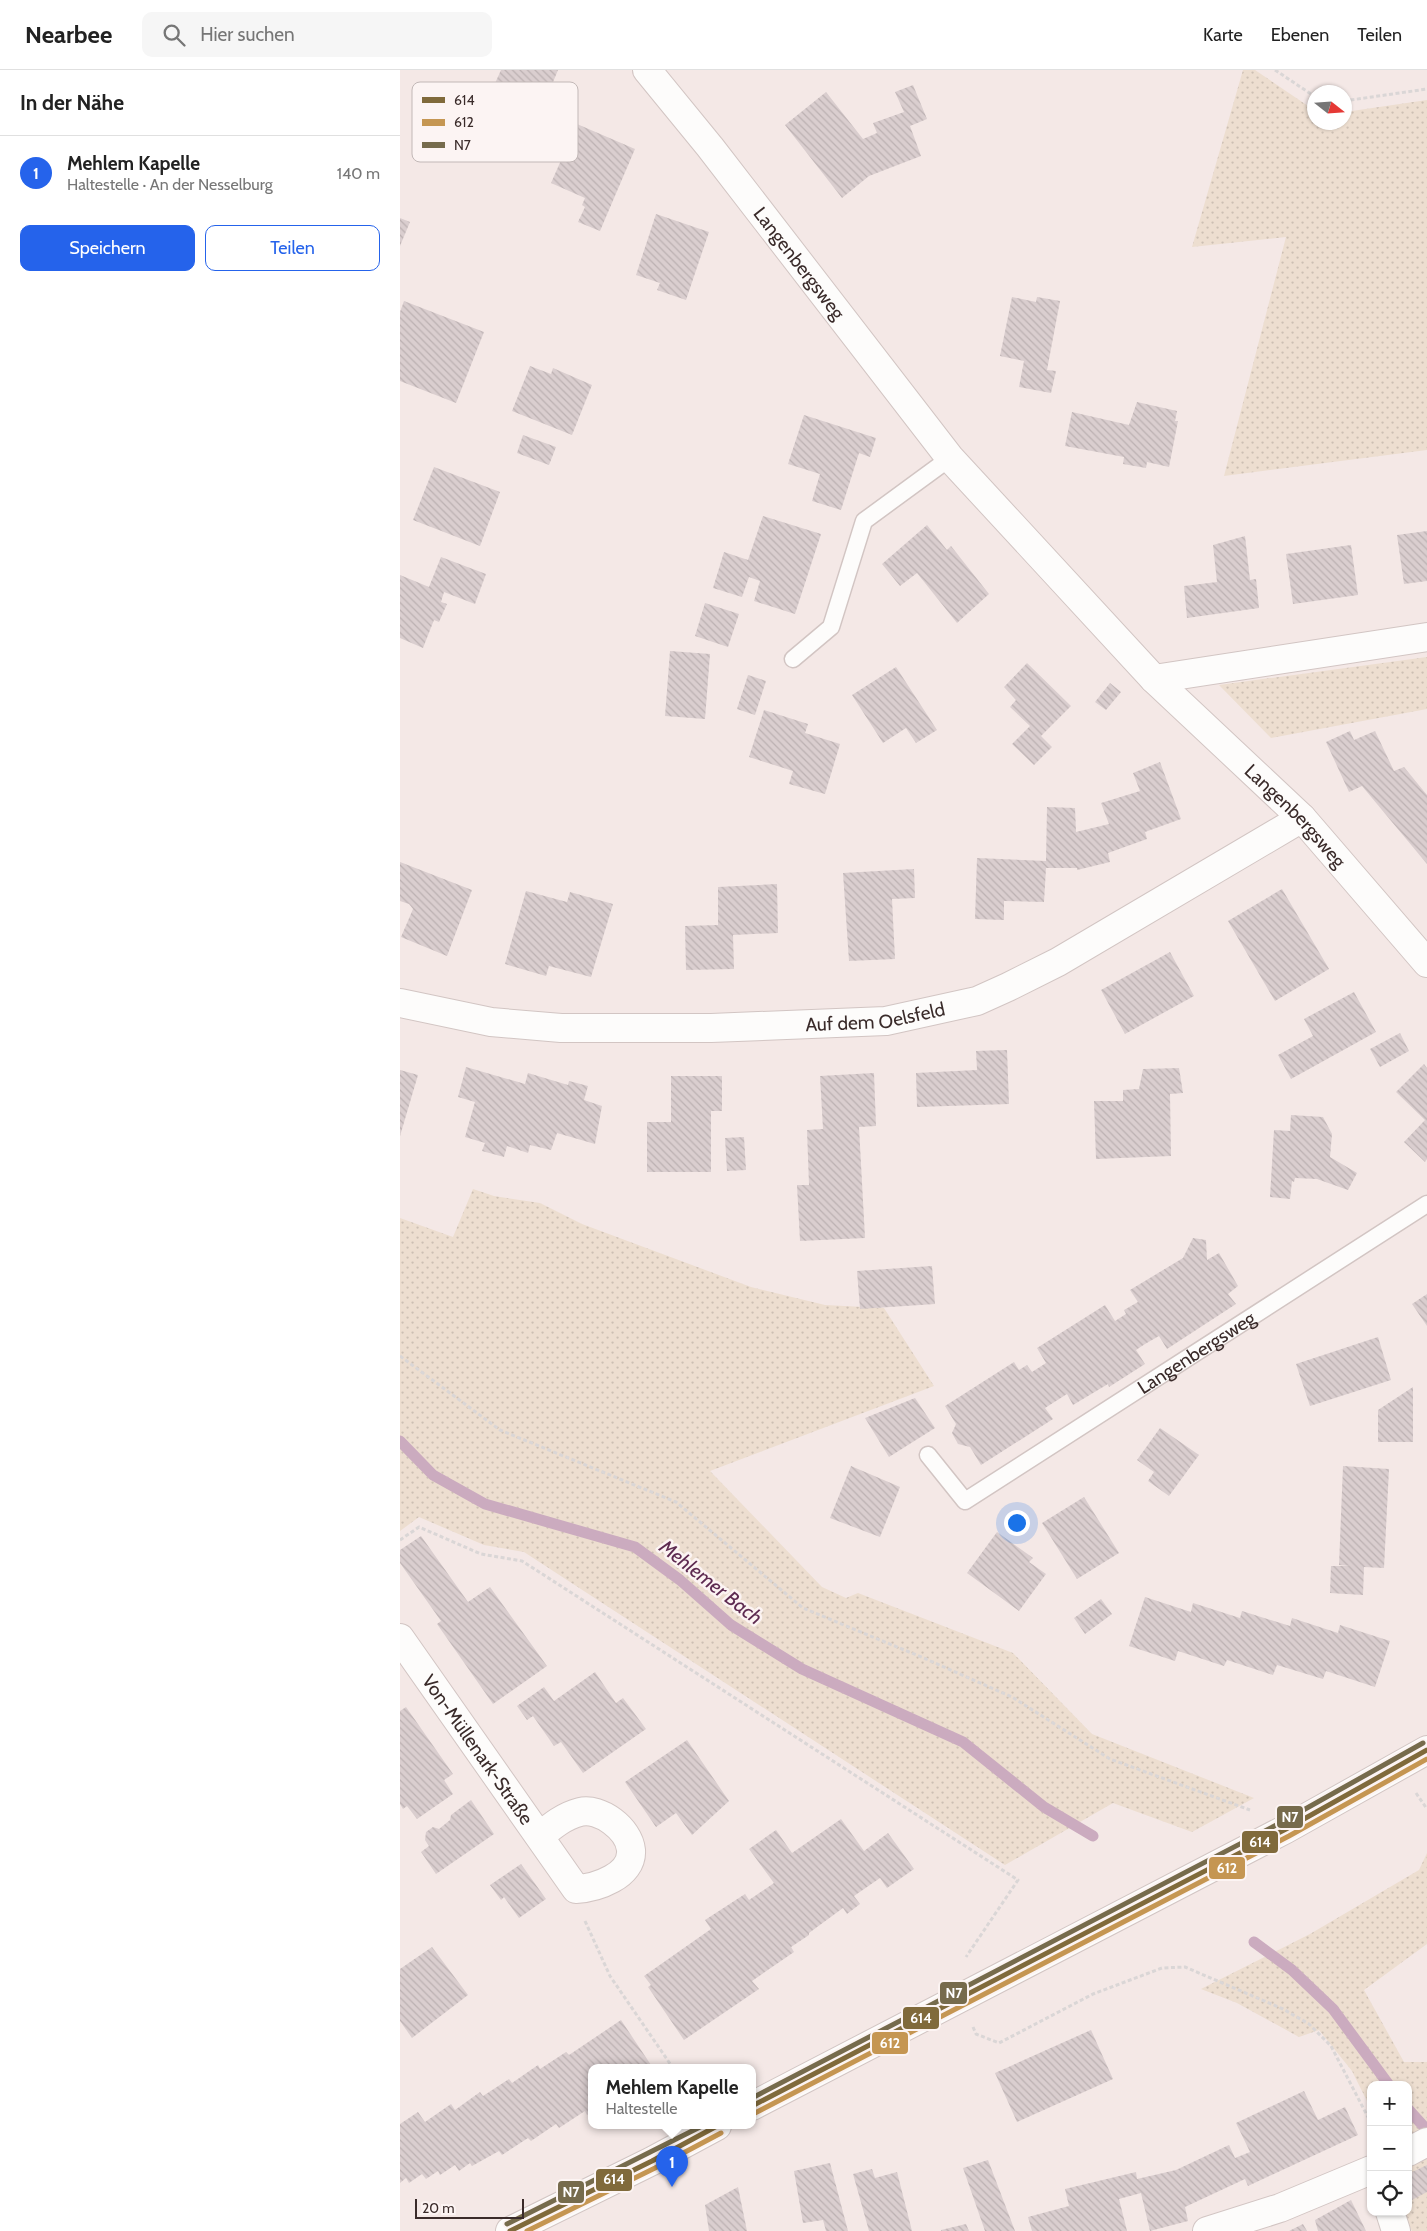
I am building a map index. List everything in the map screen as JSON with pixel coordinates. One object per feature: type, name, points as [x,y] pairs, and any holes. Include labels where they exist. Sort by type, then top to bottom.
[{"type":"street","name":"Langenbergsweg","points":[[647,70],[710,147],[950,458],[1154,679],[1302,818],[1427,963]]},
{"type":"street","points":[[1154,679],[1427,637]]},
{"type":"street","name":"Auf dem Oelsfeld","points":[[400,1003],[491,1022],[561,1028],[711,1028],[886,1021],[977,1001],[1008,988],[1058,962],[1302,818]]},
{"type":"street","name":"Von-Müllenark-Straße","points":[[400,1638],[576,1889],[590,1888],[602,1884],[623,1870],[629,1861],[631,1849],[623,1833],[612,1821],[598,1813],[581,1812],[560,1820],[540,1836]]},
{"type":"street","points":[[756,2104],[1286,1829],[1427,1750]]},
{"type":"street","points":[[510,2231],[636,2169],[711,2129]]},
{"type":"street","points":[[1207,2231],[1280,2208],[1369,2171]]},
{"type":"street","points":[[1391,2216],[1396,2231]]},
{"type":"lane","points":[[793,659],[831,626],[864,521],[950,458]]},
{"type":"lane","name":"Langenbergsweg","points":[[928,1455],[965,1501],[1427,1204]]},
{"type":"path","points":[[1275,70],[1307,91]]},
{"type":"path","points":[[1352,100],[1427,89]]},
{"type":"path","points":[[400,1356],[500,1430],[676,1502],[803,1608],[1012,1697],[1110,1758],[1257,1813],[1286,1829]]},
{"type":"path","points":[[400,1540],[419,1527],[481,1554],[522,1561],[1018,1880],[964,1958],[966,1994],[976,2034],[999,2043],[1092,1994],[1162,1968],[1186,1967],[1284,2009],[1308,2024],[1332,2046],[1367,2114]]},
{"type":"path","points":[[576,1889],[584,1917],[610,1976],[670,2064]]},
{"type":"shaded area","points":[[1243,70],[1255,70],[1307,105],[1307,130],[1352,130],[1352,111],[1427,100],[1427,450],[1224,476],[1286,237],[1192,247]]},
{"type":"shaded area","points":[[1427,657],[1427,709],[1271,738],[1219,685]]},
{"type":"shaded area","points":[[473,1189],[494,1196],[540,1203],[582,1224],[751,1287],[825,1305],[884,1308],[934,1386],[710,1471],[822,1587],[846,1598],[858,1593],[1013,1653],[1092,1734],[1254,1798],[1192,1832],[1113,1803],[1005,1865],[524,1552],[484,1545],[419,1517],[400,1531],[400,1218],[453,1237]]},
{"type":"shaded area","points":[[1427,1853],[1427,1944],[1364,1990],[1404,2062],[1427,2062],[1427,2231],[1412,2231],[1404,2216],[1412,2216],[1412,2081],[1367,2081],[1367,2101],[1352,2071],[1319,2030],[1299,2037],[1237,2003],[1201,1989],[1310,1934],[1419,1870]]},
{"type":"building","points":[[501,70],[558,70],[553,82],[496,82]]},
{"type":"building","points":[[913,85],[927,119],[910,126],[921,156],[869,176],[842,198],[785,125],[826,92],[863,139],[877,133],[873,123],[904,112],[895,92]]},
{"type":"building","points":[[578,124],[635,149],[600,231],[578,222],[585,207],[582,205],[585,198],[551,183],[560,162],[578,162]]},
{"type":"building","points":[[656,214],[709,232],[686,300],[657,290],[660,283],[636,275]]},
{"type":"building","points":[[400,218],[410,222],[400,246]]},
{"type":"building","points":[[1012,297],[1036,302],[1037,297],[1060,301],[1047,370],[1056,371],[1051,393],[1019,387],[1024,361],[1000,356]]},
{"type":"building","points":[[404,301],[484,332],[456,403],[400,381],[400,312]]},
{"type":"building","points":[[530,366],[551,374],[553,368],[592,385],[572,435],[512,411]]},
{"type":"building","points":[[1137,402],[1177,411],[1175,421],[1178,421],[1169,467],[1147,462],[1146,468],[1123,464],[1124,457],[1065,446],[1072,412],[1129,425]]},
{"type":"building","points":[[804,415],[876,438],[870,457],[859,453],[841,510],[812,501],[820,474],[788,464]]},
{"type":"building","points":[[523,435],[556,447],[549,465],[517,453]]},
{"type":"building","points":[[434,467],[500,492],[480,546],[413,520]]},
{"type":"building","points":[[763,516],[821,534],[795,614],[754,601],[760,581],[749,577],[742,597],[713,588],[724,552],[748,560]]},
{"type":"building","points":[[927,525],[947,550],[951,546],[989,594],[957,623],[917,573],[900,586],[882,564]]},
{"type":"building","points":[[1427,531],[1427,581],[1404,584],[1397,535]]},
{"type":"building","points":[[1245,536],[1250,580],[1256,579],[1259,608],[1187,618],[1184,586],[1217,582],[1213,545]]},
{"type":"building","points":[[1351,545],[1358,595],[1293,604],[1286,554]]},
{"type":"building","points":[[441,557],[486,574],[475,604],[444,592],[441,602],[447,604],[439,622],[434,620],[423,648],[400,638],[400,575],[429,587]]},
{"type":"building","points":[[705,603],[739,614],[728,647],[695,636]]},
{"type":"building","points":[[670,651],[710,654],[705,719],[665,716]]},
{"type":"building","points":[[1027,663],[1071,706],[1041,736],[1052,747],[1034,765],[1012,744],[1030,726],[1010,707],[1016,700],[1004,687]]},
{"type":"building","points":[[896,667],[937,730],[916,743],[906,728],[883,743],[852,695]]},
{"type":"building","points":[[748,675],[766,681],[755,715],[737,709]]},
{"type":"building","points":[[1110,683],[1121,692],[1106,710],[1095,702]]},
{"type":"building","points":[[764,710],[808,724],[805,733],[840,744],[825,794],[789,784],[793,771],[749,757]]},
{"type":"building","points":[[1350,731],[1354,740],[1375,731],[1394,771],[1404,767],[1427,795],[1427,864],[1362,786],[1349,792],[1326,742]]},
{"type":"building","points":[[1160,762],[1181,819],[1145,832],[1147,839],[1108,853],[1110,862],[1077,870],[1077,868],[1046,868],[1044,902],[1004,901],[1004,920],[975,919],[977,858],[1046,861],[1047,807],[1075,808],[1076,832],[1109,824],[1101,803],[1140,791],[1133,773]]},
{"type":"building","points":[[400,862],[472,890],[447,956],[401,937],[413,909],[409,904],[400,901]]},
{"type":"building","points":[[914,869],[915,898],[892,899],[895,959],[849,961],[843,873]]},
{"type":"building","points":[[777,884],[778,933],[733,935],[734,969],[686,970],[685,926],[718,925],[718,887]]},
{"type":"building","points":[[1282,889],[1329,969],[1275,1001],[1228,921]]},
{"type":"building","points":[[526,891],[567,902],[570,892],[613,904],[591,977],[549,966],[546,976],[505,964]]},
{"type":"building","points":[[1170,952],[1194,996],[1125,1034],[1101,990]]},
{"type":"building","points":[[1354,992],[1376,1032],[1291,1079],[1278,1055],[1313,1036],[1304,1019]]},
{"type":"building","points":[[1400,1033],[1409,1051],[1380,1067],[1370,1049]]},
{"type":"building","points":[[1007,1050],[1009,1104],[917,1107],[916,1073],[977,1070],[976,1051]]},
{"type":"building","points":[[1424,1064],[1427,1068],[1427,1159],[1425,1162],[1404,1142],[1425,1120],[1396,1092]]},
{"type":"building","points":[[466,1067],[525,1084],[528,1073],[568,1085],[569,1081],[588,1086],[584,1100],[602,1106],[595,1144],[557,1133],[551,1150],[530,1145],[528,1153],[507,1146],[504,1157],[482,1151],[485,1143],[465,1137],[475,1102],[458,1097]]},
{"type":"building","points":[[1179,1068],[1183,1093],[1170,1094],[1171,1156],[1096,1159],[1094,1101],[1123,1101],[1123,1090],[1139,1089],[1143,1069]]},
{"type":"building","points":[[400,1070],[418,1075],[400,1136]]},
{"type":"building","points":[[874,1073],[876,1126],[859,1127],[865,1238],[800,1241],[797,1185],[809,1185],[807,1130],[823,1129],[820,1076]]},
{"type":"building","points":[[671,1076],[722,1076],[722,1111],[711,1111],[711,1172],[647,1172],[647,1122],[671,1122]]},
{"type":"building","points":[[1291,1115],[1323,1117],[1332,1134],[1330,1157],[1357,1173],[1348,1190],[1317,1179],[1295,1178],[1294,1182],[1292,1181],[1290,1199],[1270,1197],[1274,1130],[1290,1131]]},
{"type":"building","points":[[744,1137],[746,1170],[727,1171],[725,1138]]},
{"type":"building","points":[[1193,1238],[1206,1240],[1207,1260],[1219,1253],[1238,1286],[1228,1294],[1236,1304],[1167,1349],[1159,1336],[1145,1344],[1136,1350],[1145,1364],[1109,1387],[1108,1384],[1073,1405],[1067,1394],[1045,1408],[1053,1419],[981,1465],[970,1447],[958,1444],[952,1433],[956,1424],[945,1406],[1014,1362],[1019,1370],[1027,1365],[1032,1372],[1046,1363],[1037,1348],[1105,1305],[1115,1321],[1126,1314],[1124,1310],[1138,1302],[1130,1290],[1183,1258]]},
{"type":"building","points":[[932,1266],[935,1304],[860,1309],[857,1271]]},
{"type":"building","points":[[1427,1294],[1427,1326],[1412,1304]]},
{"type":"building","points":[[1378,1337],[1391,1380],[1310,1406],[1296,1364]]},
{"type":"building","points":[[1413,1387],[1413,1442],[1378,1442],[1378,1410]]},
{"type":"building","points":[[915,1398],[935,1428],[889,1457],[865,1418]]},
{"type":"building","points":[[1160,1428],[1199,1455],[1169,1496],[1148,1481],[1154,1472],[1137,1460]]},
{"type":"building","points":[[851,1466],[900,1487],[880,1537],[830,1518]]},
{"type":"building","points":[[1343,1466],[1389,1469],[1384,1568],[1364,1567],[1363,1595],[1330,1593],[1331,1566],[1350,1566],[1339,1565]]},
{"type":"building","points":[[1084,1497],[1119,1553],[1077,1579],[1042,1523]]},
{"type":"building","points":[[997,1532],[1033,1558],[1029,1562],[1046,1574],[1019,1611],[967,1573]]},
{"type":"building","points":[[421,1536],[468,1602],[490,1587],[547,1666],[493,1704],[437,1624],[441,1621],[400,1563],[400,1550]]},
{"type":"building","points":[[1145,1597],[1191,1612],[1193,1603],[1240,1618],[1242,1611],[1290,1626],[1292,1618],[1338,1633],[1340,1625],[1390,1641],[1375,1687],[1326,1671],[1323,1679],[1277,1665],[1273,1675],[1227,1660],[1224,1666],[1178,1651],[1175,1661],[1129,1646]]},
{"type":"building","points":[[1101,1599],[1112,1614],[1085,1634],[1074,1618]]},
{"type":"building","points":[[595,1672],[616,1703],[623,1698],[646,1729],[583,1773],[561,1742],[554,1746],[533,1716],[527,1720],[517,1706],[544,1687],[554,1701]]},
{"type":"building","points":[[406,1707],[453,1774],[444,1780],[453,1794],[417,1819],[407,1806],[403,1809],[400,1804],[400,1711]]},
{"type":"building","points":[[687,1740],[729,1801],[692,1835],[676,1813],[656,1827],[625,1782]]},
{"type":"building","points":[[471,1800],[494,1834],[436,1874],[421,1852],[429,1846],[425,1840],[426,1832],[433,1827],[439,1829],[450,1820],[451,1815]]},
{"type":"building","points":[[841,1819],[864,1851],[888,1833],[914,1869],[887,1888],[880,1878],[854,1896],[860,1904],[847,1914],[843,1908],[809,1933],[809,1935],[791,1947],[794,1952],[752,1981],[759,1989],[684,2040],[648,1987],[651,1985],[644,1976],[711,1929],[705,1920],[745,1894],[749,1900],[774,1883],[749,1849],[776,1830],[792,1853]]},
{"type":"building","points":[[521,1864],[546,1899],[519,1918],[504,1897],[501,1900],[490,1885]]},
{"type":"building","points":[[432,1947],[468,1995],[412,2038],[400,2021],[400,1969]]},
{"type":"building","points":[[621,2020],[650,2064],[588,2064],[588,2114],[585,2111],[559,2128],[556,2124],[531,2141],[528,2138],[502,2155],[499,2151],[472,2166],[470,2163],[459,2171],[455,2165],[440,2175],[438,2171],[426,2179],[422,2174],[409,2183],[406,2178],[400,2183],[400,2124],[418,2112],[425,2122],[451,2104],[455,2110],[480,2092],[483,2096],[509,2079],[512,2083],[538,2065],[540,2069],[566,2052],[569,2055]]},
{"type":"building","points":[[1091,2030],[1113,2079],[1017,2122],[995,2073]]},
{"type":"building","points":[[1304,2091],[1318,2120],[1345,2107],[1358,2135],[1248,2186],[1245,2179],[1185,2207],[1188,2221],[1150,2231],[1141,2193],[1119,2199],[1127,2231],[1032,2231],[1028,2217],[1069,2206],[1065,2189],[1136,2172],[1137,2179],[1176,2170],[1229,2145],[1235,2158],[1250,2152],[1236,2123]]},
{"type":"building","points":[[988,2160],[1015,2231],[985,2231],[963,2168]]},
{"type":"building","points":[[830,2163],[848,2231],[826,2231],[823,2220],[803,2223],[794,2171]]},
{"type":"building","points":[[1427,2165],[1427,2192],[1412,2200],[1412,2172]]},
{"type":"building","points":[[872,2169],[875,2178],[897,2172],[912,2231],[869,2231],[853,2174]]},
{"type":"building","points":[[738,2187],[747,2231],[709,2231],[705,2205]]},
{"type":"building","points":[[1351,2200],[1366,2231],[1318,2231],[1315,2220]]},
{"type":"building","points":[[966,2224],[969,2231],[941,2231],[941,2230]]},
{"type":"building","points":[[1303,2224],[1307,2231],[1289,2231]]},
{"type":"waterway","name":"Mehlemer Bach","points":[[400,1441],[433,1475],[485,1504],[635,1547],[680,1580],[731,1625],[802,1669],[963,1742],[1044,1807],[1093,1836]]},
{"type":"waterway","name":"Mehlemer Bach","points":[[1254,1942],[1292,1970],[1333,2009],[1386,2081]]},
{"type":"waterway","name":"Mehlemer Bach","points":[[1412,2113],[1427,2130]]},
{"type":"transit line","name":"N7","points":[[756,2096],[1282,1822],[1423,1743]]},
{"type":"transit line","name":"614","points":[[756,2104],[1286,1829],[1427,1750]]},
{"type":"transit line","name":"612","points":[[756,2112],[1289,1836],[1427,1759]]},
{"type":"transit line","name":"N7","points":[[507,2224],[696,2129]]},
{"type":"transit line","name":"614","points":[[510,2231],[652,2161],[711,2129]]},
{"type":"transit line","name":"612","points":[[527,2231],[721,2133]]},
{"type":"place","name":"Mehlem Kapelle","points":[[672,2187]]}]
